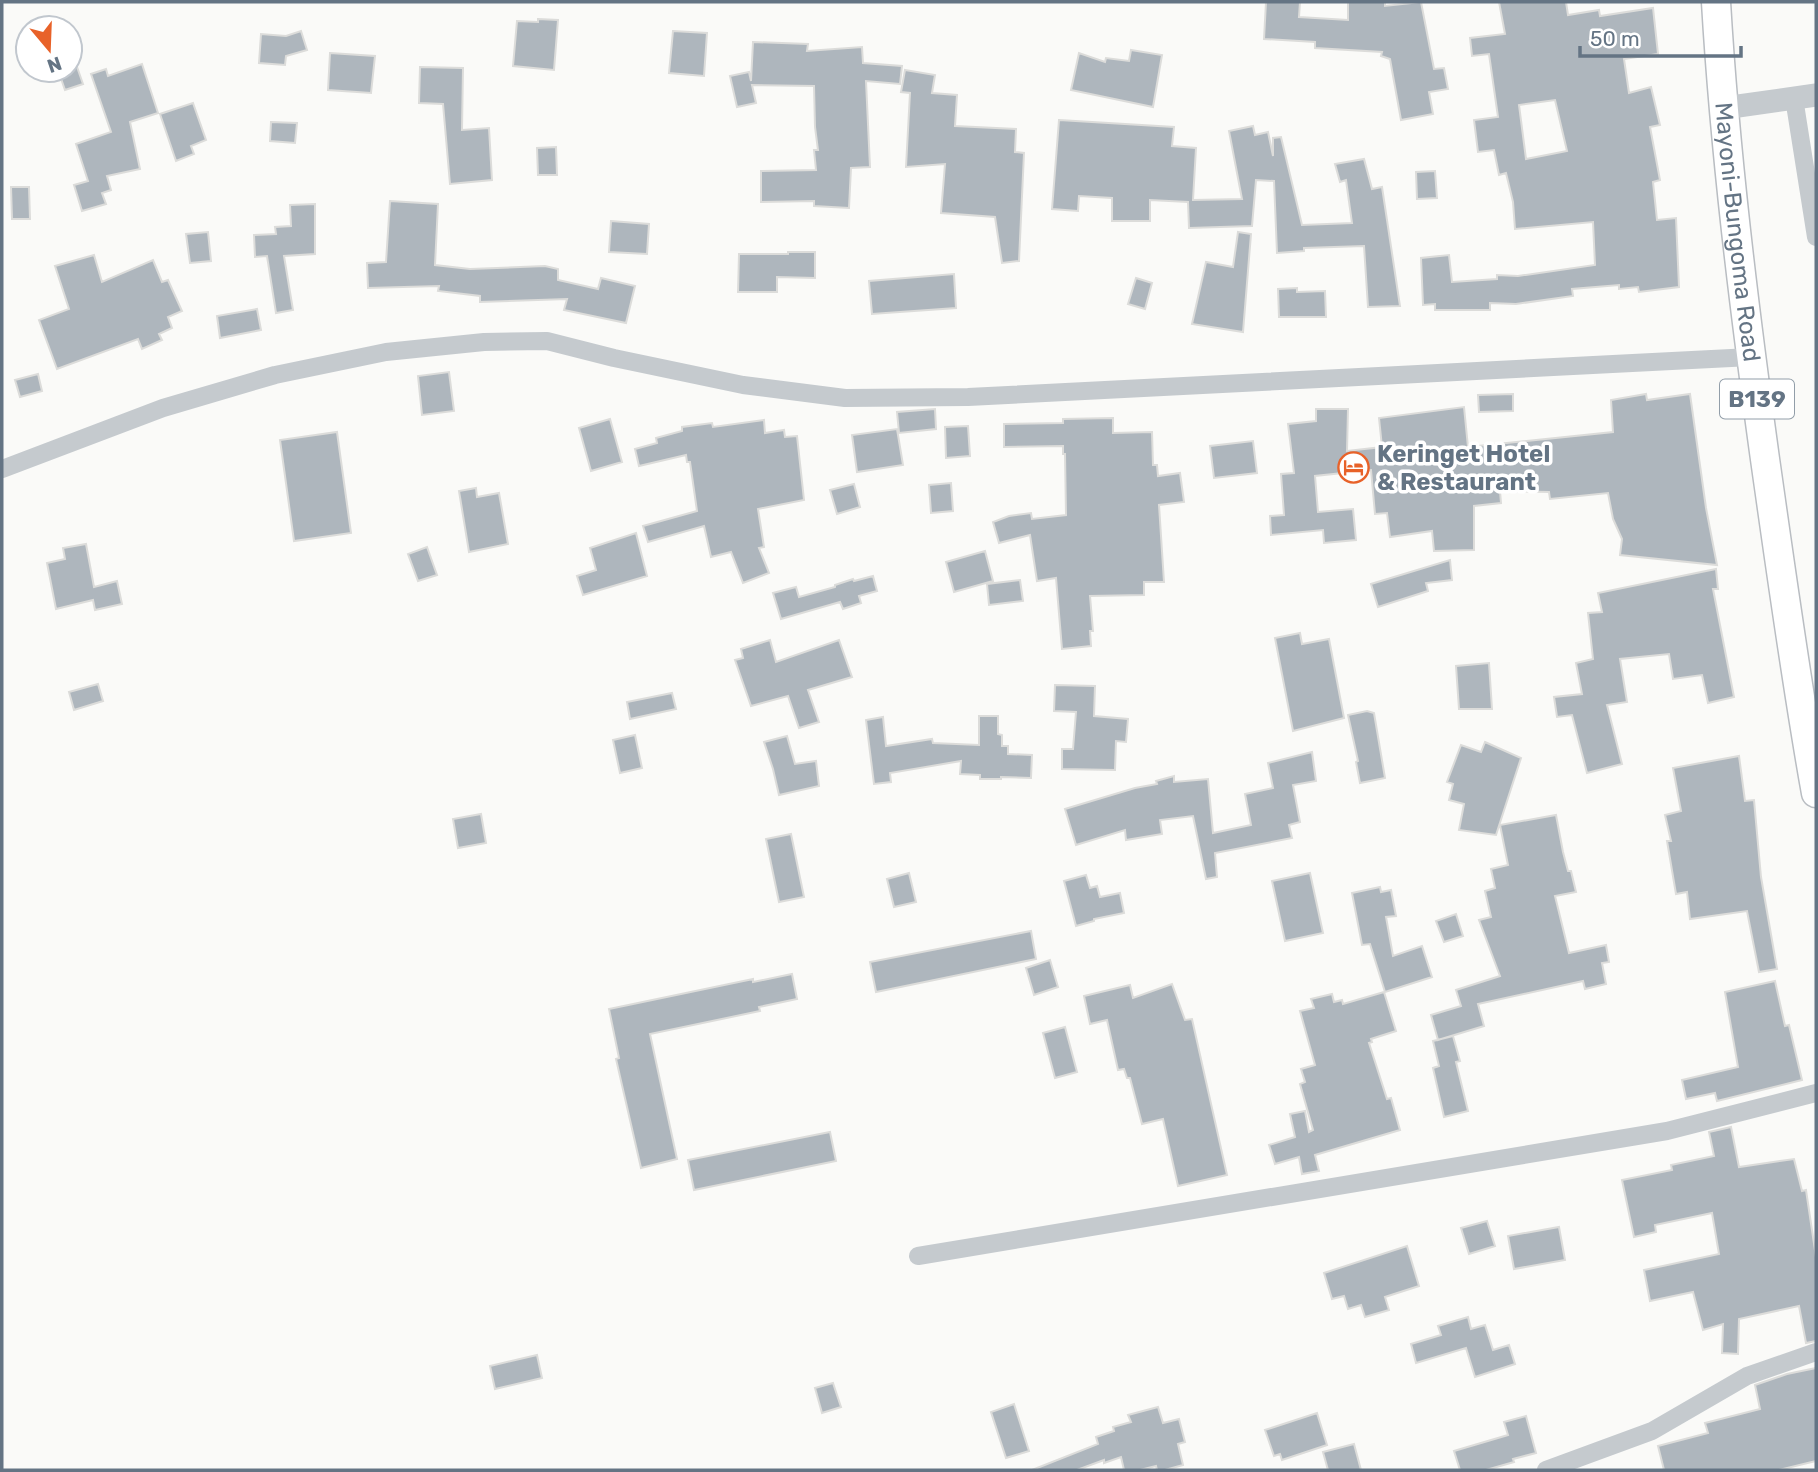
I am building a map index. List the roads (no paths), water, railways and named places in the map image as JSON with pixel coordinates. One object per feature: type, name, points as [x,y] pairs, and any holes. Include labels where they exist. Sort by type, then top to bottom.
[{"type":"main road","name":"Mayoni-Bungoma Road","points":[[1716,2],[1724,108],[1751,357],[1797,686],[1816,793]]},
{"type":"street","points":[[1724,108],[1805,97],[1816,237]]},
{"type":"street","points":[[2,469],[163,408],[275,375],[386,352],[484,342],[547,341],[743,385],[845,398],[968,397],[1751,357]]},
{"type":"street","points":[[918,1256],[1667,1132],[1816,1093]]},
{"type":"street","points":[[1546,1470],[1652,1430],[1747,1376],[1816,1352]]},
{"type":"place","name":"Keringet Hotel & Restaurant","points":[[1354,468]]}]
